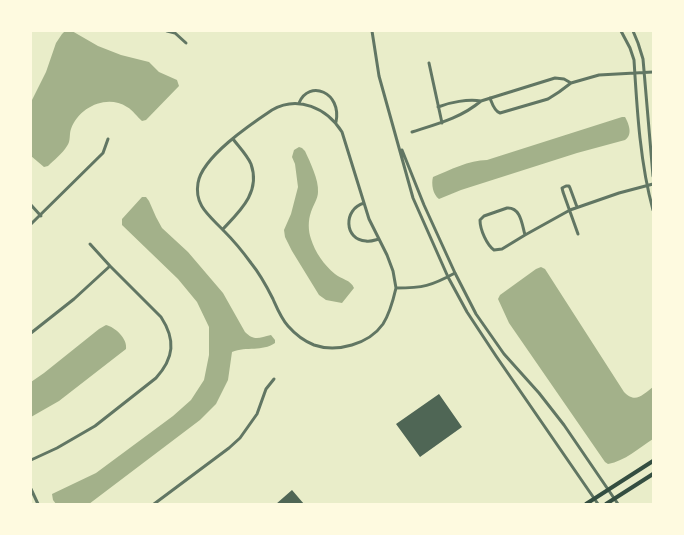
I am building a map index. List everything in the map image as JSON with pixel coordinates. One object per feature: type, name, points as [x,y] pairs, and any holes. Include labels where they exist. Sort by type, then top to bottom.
[{"type":"main road","points":[[586,504],[653,461]]},
{"type":"main road","points":[[606,504],[653,474]]},
{"type":"street","points":[[167,31],[175,33],[186,43]]},
{"type":"street","points":[[372,31],[379,76],[413,198],[448,277],[467,312],[496,356],[598,504]]},
{"type":"street","points":[[621,31],[630,48],[634,60],[646,186],[653,210]]},
{"type":"street","points":[[633,31],[640,48],[645,73],[653,176]]},
{"type":"street","points":[[429,63],[442,123]]},
{"type":"street","points":[[490,98],[497,112],[500,113],[548,99],[571,83],[599,75],[653,72]]},
{"type":"street","points":[[412,132],[455,118],[473,108],[481,101],[490,98],[555,78],[564,79],[571,83]]},
{"type":"street","points":[[299,104],[302,97],[308,92],[323,92],[334,101],[338,114],[336,122]]},
{"type":"street","points":[[438,107],[474,100],[481,101]]},
{"type":"street","points":[[288,104],[299,104],[310,105],[325,112],[336,122],[345,140],[369,219],[393,271],[396,288],[391,308],[382,325],[373,334],[350,345],[338,347],[314,345],[302,338],[287,325],[280,316],[256,270],[239,247],[202,208],[198,198],[198,184],[200,175],[208,162],[233,139],[261,118],[277,108],[288,104]]},
{"type":"street","points":[[395,132],[424,205],[455,273],[476,314],[504,354],[564,425],[618,504]]},
{"type":"street","points":[[31,224],[41,216],[104,153],[108,139]]},
{"type":"street","points":[[223,229],[243,207],[250,197],[253,187],[253,173],[251,164],[233,139]]},
{"type":"street","points":[[525,235],[517,211],[514,208],[507,208],[491,213],[484,216],[480,220],[480,226],[490,247],[494,250],[502,249],[570,210],[653,184]]},
{"type":"street","points":[[577,207],[569,186],[562,188],[578,234]]},
{"type":"street","points":[[364,203],[357,206],[352,212],[349,219],[350,229],[354,236],[361,240],[368,242],[379,239]]},
{"type":"street","points":[[31,205],[41,216]]},
{"type":"street","points":[[31,460],[57,448],[95,426],[156,378],[164,370],[171,352],[171,338],[161,317],[90,244]]},
{"type":"street","points":[[31,332],[74,299],[110,266]]},
{"type":"street","points":[[396,288],[416,288],[432,285],[455,273]]},
{"type":"street","points":[[154,504],[230,448],[240,438],[257,414],[266,389],[274,379]]},
{"type":"street","points":[[31,489],[38,504]]},
{"type":"shaded area","points":[[65,31],[72,31],[98,46],[121,55],[149,62],[159,72],[177,80],[179,86],[146,120],[142,121],[129,108],[119,103],[103,102],[87,109],[80,114],[75,121],[70,131],[69,142],[65,149],[48,166],[44,167],[31,156],[31,102],[46,72],[56,43]]},
{"type":"shaded area","points":[[625,117],[630,129],[629,135],[625,140],[577,153],[461,190],[439,199],[434,192],[432,186],[433,177],[453,169],[480,160],[487,160]]},
{"type":"shaded area","points":[[299,147],[305,151],[314,171],[318,187],[317,197],[309,222],[309,233],[313,244],[320,258],[327,267],[337,276],[351,283],[354,288],[342,303],[326,300],[319,295],[285,237],[284,230],[291,214],[298,187],[295,164],[292,157],[294,150]]},
{"type":"shaded area","points":[[142,197],[146,197],[149,201],[162,228],[188,252],[223,293],[245,332],[254,338],[271,335],[275,340],[275,343],[270,346],[243,349],[232,352],[228,380],[216,404],[200,420],[89,504],[56,504],[53,500],[52,494],[96,473],[173,416],[191,400],[204,380],[209,355],[209,327],[197,302],[178,279],[122,225],[122,219]]},
{"type":"shaded area","points":[[541,267],[545,269],[624,392],[628,396],[636,398],[653,387],[653,439],[632,454],[620,460],[608,464],[605,462],[509,323],[498,299],[500,295]]},
{"type":"shaded area","points":[[106,325],[110,326],[120,334],[125,341],[126,349],[59,401],[31,417],[31,382]]},
{"type":"building","points":[[439,394],[462,427],[420,457],[396,424]]},
{"type":"building","points":[[292,490],[304,504],[276,504]]}]
